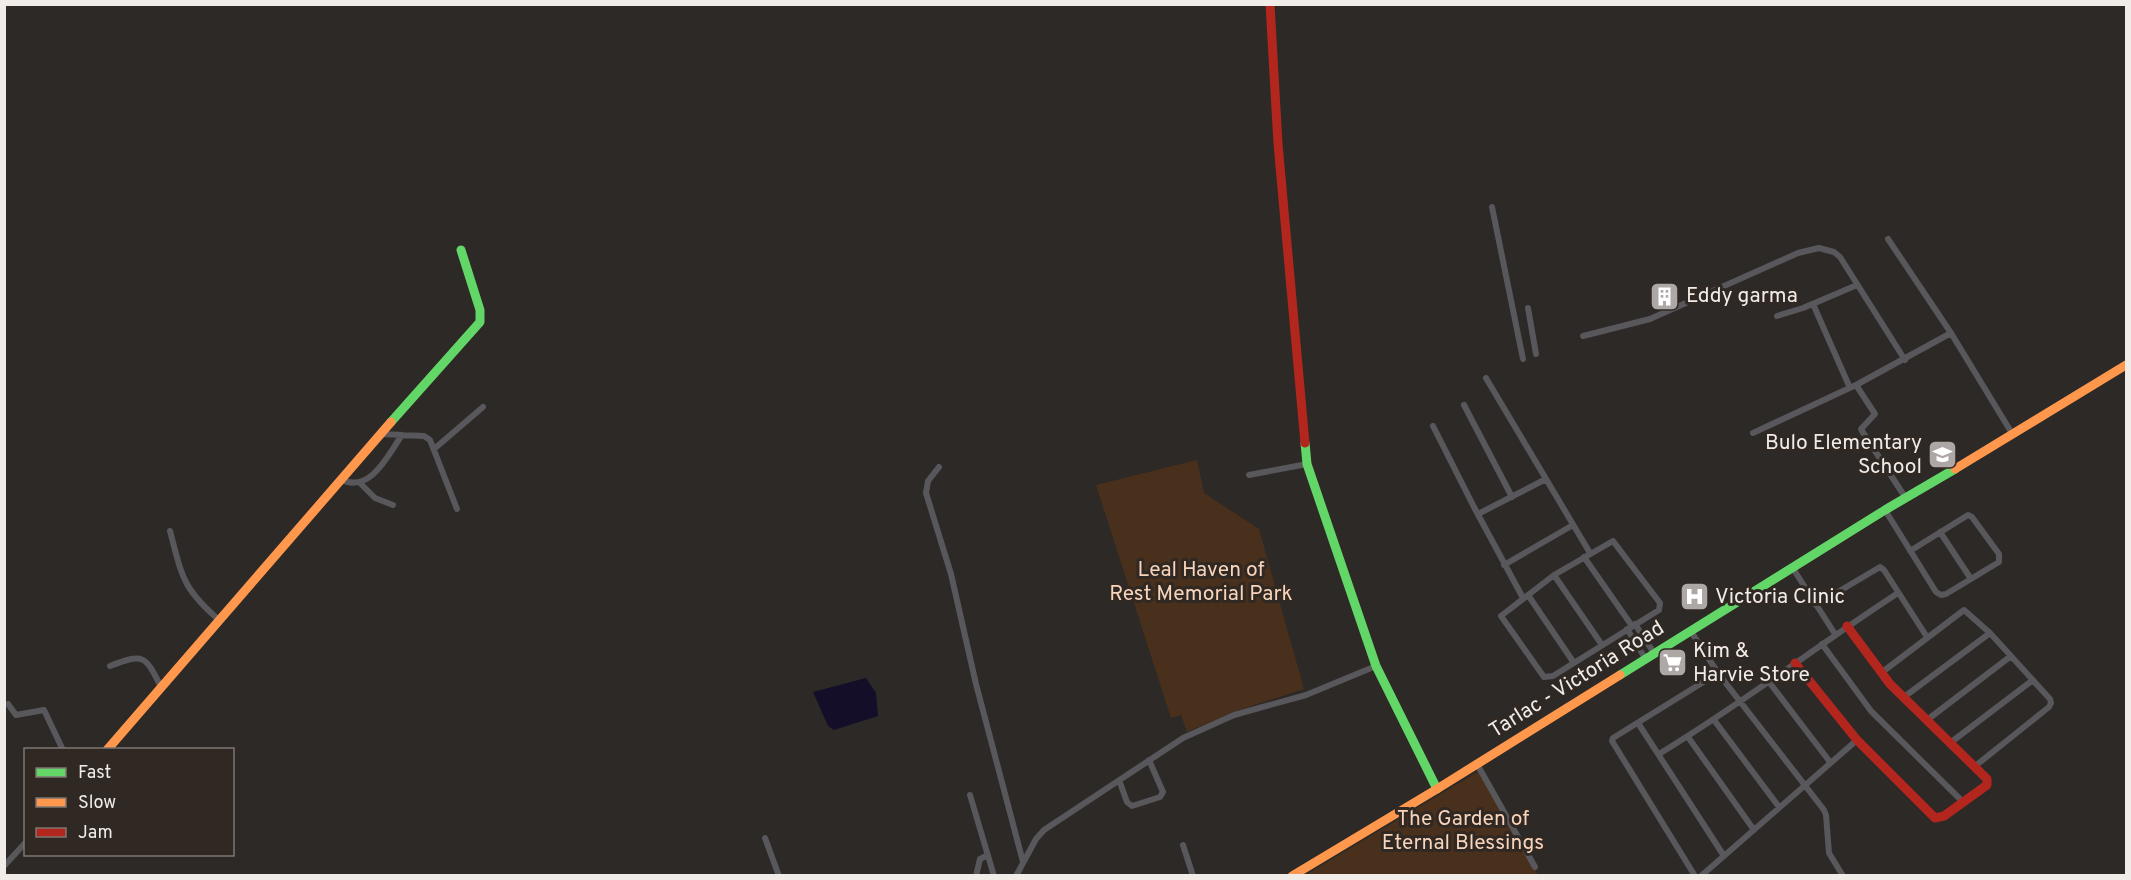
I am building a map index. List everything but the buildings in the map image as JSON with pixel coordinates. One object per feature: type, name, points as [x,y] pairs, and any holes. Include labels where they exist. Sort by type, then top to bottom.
[{"type":"street","points":[[1270,4],[1278,144],[1307,464],[1376,666],[1437,789]]},
{"type":"street","points":[[1492,207],[1523,359]]},
{"type":"street","points":[[1888,238],[1951,333],[2013,435]]},
{"type":"street","points":[[1583,336],[1650,319],[1789,256],[1815,249],[1829,250],[1837,254],[1905,360]]},
{"type":"street","points":[[109,748],[340,479],[480,322],[480,310],[460,250]]},
{"type":"street","points":[[1777,316],[1814,304],[1857,285]]},
{"type":"street","points":[[1814,304],[1853,387],[1875,414],[1861,429],[1905,497]]},
{"type":"street","points":[[1528,308],[1536,354]]},
{"type":"street","points":[[1753,433],[1853,387],[1951,333]]},
{"type":"street","name":"Tarlac - Victoria Road","points":[[1292,876],[1437,789],[1905,497],[2013,435],[2127,365]]},
{"type":"street","points":[[1486,378],[1573,525],[1587,555],[1649,655]]},
{"type":"street","points":[[1464,405],[1512,497]]},
{"type":"street","points":[[434,449],[483,407]]},
{"type":"street","points":[[1433,426],[1504,566],[1574,663]]},
{"type":"street","points":[[381,434],[424,436],[430,440],[457,509]]},
{"type":"street","points":[[340,479],[352,484],[360,483],[377,471],[402,435]]},
{"type":"street","points":[[1249,474],[1307,464]]},
{"type":"street","points":[[939,467],[928,481],[926,493],[951,573],[976,684],[1023,863]]},
{"type":"street","points":[[1478,514],[1545,479]]},
{"type":"street","points":[[360,483],[375,498],[393,505]]},
{"type":"street","points":[[1885,510],[1910,551],[1936,592],[1941,595],[1998,562],[1999,554],[1972,517],[1968,515],[1910,551]]},
{"type":"street","points":[[1504,566],[1573,525]]},
{"type":"street","points":[[170,531],[185,582],[196,599],[219,620]]},
{"type":"street","points":[[1940,532],[1971,579]]},
{"type":"street","points":[[1613,541],[1660,603],[1659,610],[1553,676],[1544,677],[1501,616],[1554,575],[1587,555],[1613,541]]},
{"type":"street","points":[[1792,567],[1835,634]]},
{"type":"street","points":[[1816,605],[1880,567],[1927,638]]},
{"type":"street","points":[[1554,575],[1602,645]]},
{"type":"street","points":[[1659,754],[1742,702],[1835,634],[1898,593]]},
{"type":"street","points":[[1881,673],[1964,610],[1990,633],[2050,699],[2051,703],[1974,767]]},
{"type":"street","points":[[1794,663],[1857,740],[1935,818],[1940,818],[1987,785],[1988,782],[1974,767],[1881,673],[1847,626]]},
{"type":"street","points":[[1690,630],[1718,673],[1826,815],[1829,854],[1843,876]]},
{"type":"street","points":[[1904,697],[1990,633]]},
{"type":"street","points":[[1822,644],[1871,711],[1963,802]]},
{"type":"street","points":[[1927,720],[2011,656]]},
{"type":"street","points":[[110,666],[133,658],[142,658],[149,664],[161,687]]},
{"type":"street","points":[[1016,876],[1036,839],[1044,830],[1183,738],[1234,715],[1306,695],[1376,666]]},
{"type":"street","points":[[1695,876],[1612,741],[1613,738],[1718,673]]},
{"type":"street","points":[[1950,743],[2033,680]]},
{"type":"street","points":[[1769,682],[1830,762]]},
{"type":"street","points":[[8,704],[16,715],[44,710],[62,748]]},
{"type":"street","points":[[1714,720],[1779,807]]},
{"type":"street","points":[[1638,723],[1724,856]]},
{"type":"street","points":[[1688,737],[1755,830]]},
{"type":"street","points":[[1701,876],[1857,740]]},
{"type":"street","points":[[1119,780],[1127,802],[1132,806],[1160,797],[1163,792],[1149,760]]},
{"type":"street","points":[[1477,764],[1535,867]]},
{"type":"street","points":[[970,795],[994,876]]},
{"type":"street","points":[[765,838],[779,876]]},
{"type":"street","points":[[4,866],[24,844]]},
{"type":"street","points":[[1183,845],[1193,876]]},
{"type":"street","points":[[976,876],[980,858],[988,855]]},
{"type":"green space","name":"Leal Haven of Rest Memorial Park","points":[[1197,460],[1204,493],[1259,529],[1304,689],[1233,712],[1187,732],[1181,715],[1171,718],[1096,485]]},
{"type":"green space","name":"The Garden of Eternal Blessings","points":[[1479,771],[1538,875],[1304,876]]},
{"type":"shaded area","points":[[866,678],[876,693],[878,716],[834,730],[828,726],[813,692]]},
{"type":"traffic: fast","points":[[391,422],[480,322],[480,310],[461,250]]},
{"type":"traffic: fast","points":[[1305,443],[1307,464],[1376,666],[1437,789]]},
{"type":"traffic: fast","points":[[1620,675],[1955,469]]},
{"type":"traffic: slow","points":[[1955,469],[2126,365]]},
{"type":"traffic: slow","points":[[109,748],[391,422]]},
{"type":"traffic: slow","points":[[1292,876],[1620,675]]},
{"type":"traffic: jam","points":[[1270,4],[1278,144],[1305,443]]},
{"type":"traffic: jam","points":[[1795,663],[1857,740],[1935,818],[1944,816],[1987,785],[1987,779],[1890,684],[1847,626]]},
{"type":"place","name":"Eddy garma","points":[[1665,296]]},
{"type":"place","name":"Bulo Elementary School","points":[[1943,455]]},
{"type":"place","name":"Victoria Clinic","points":[[1694,597]]},
{"type":"place","name":"Kim & Harvie Store","points":[[1672,663]]}]
